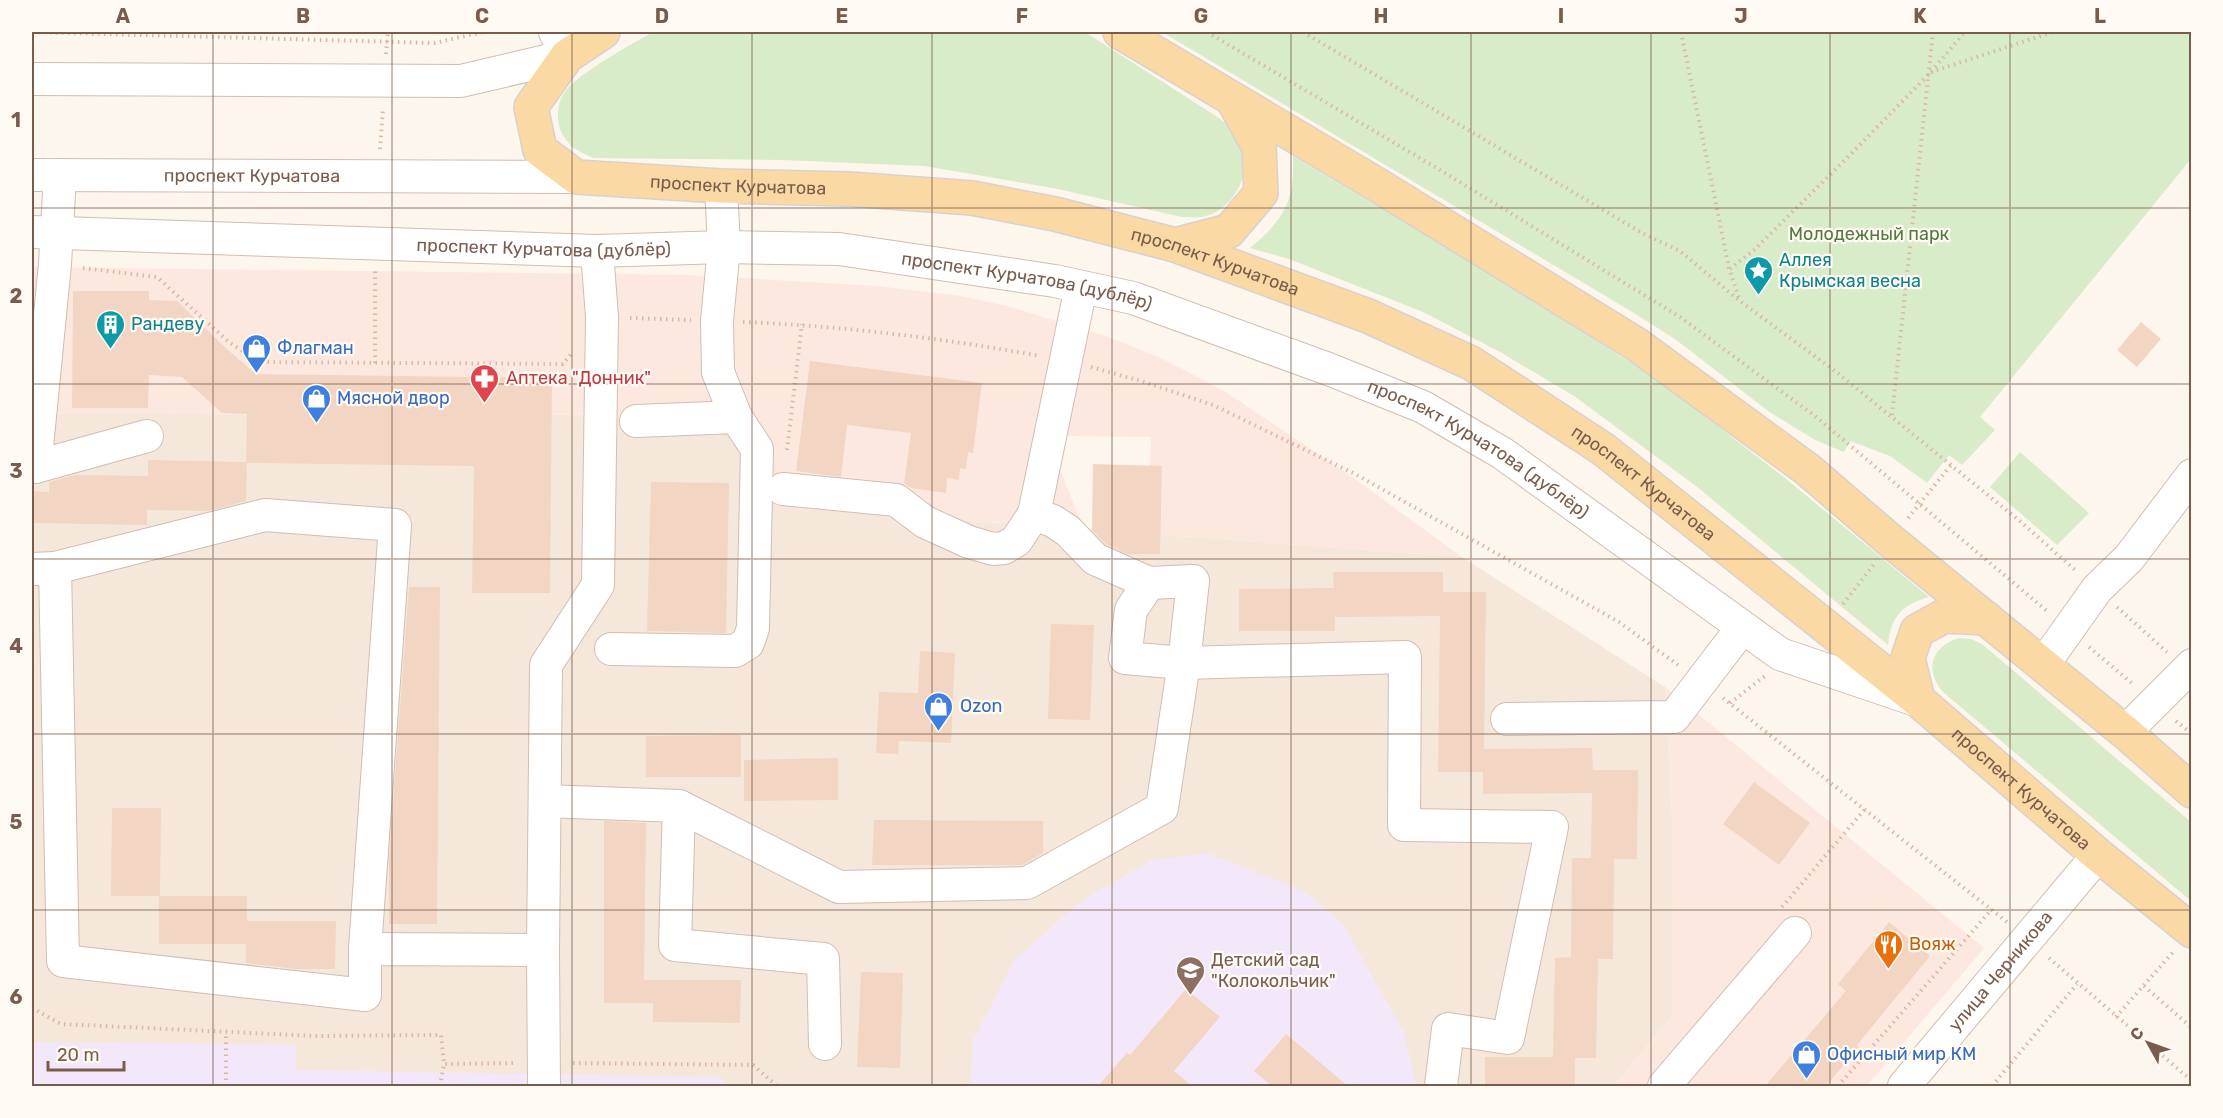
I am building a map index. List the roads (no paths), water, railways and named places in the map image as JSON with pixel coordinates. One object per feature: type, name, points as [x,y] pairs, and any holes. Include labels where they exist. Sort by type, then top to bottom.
[{"type":"main road","points":[[576,177],[540,150],[531,107],[561,44],[603,32]]},
{"type":"main road","points":[[1120,32],[1231,97],[1636,344],[1807,469],[1892,542],[2125,732],[2192,791]]},
{"type":"main road","points":[[1175,245],[1229,231],[1261,194],[1259,147],[1231,97]]},
{"type":"main road","name":"проспект Курчатова","points":[[576,177],[721,186],[849,189],[972,198],[1055,214],[1175,245],[1368,316],[1470,363],[1603,449],[1918,700],[2191,931]]},
{"type":"main road","points":[[1918,700],[1908,658],[1917,631],[1944,616],[1986,618]]},
{"type":"street","points":[[32,79],[460,81],[561,44]]},
{"type":"street","points":[[46,175],[44,232],[55,264],[33,467],[147,436]]},
{"type":"street","name":"проспект Курчатова","points":[[46,175],[576,177]]},
{"type":"street","points":[[611,649],[735,651],[748,643],[753,628],[758,448],[736,417],[718,372],[717,321],[724,247],[721,186]]},
{"type":"street","name":"проспект Курчатова (дублёр)","points":[[44,232],[597,251],[724,247],[839,249],[952,265],[1133,298],[1331,370],[1423,407],[1502,453],[1780,654],[1918,700]]},
{"type":"street","points":[[543,1075],[546,665],[598,585],[602,317],[597,251]]},
{"type":"street","points":[[783,489],[896,500],[925,522],[969,542],[993,549],[1004,548],[1016,541],[1034,514],[1082,287]]},
{"type":"street","points":[[636,422],[736,417]]},
{"type":"street","points":[[2043,665],[2097,589],[2129,558],[2192,475]]},
{"type":"street","points":[[545,801],[679,806],[839,887],[1027,883],[1162,808],[1184,663],[1193,581],[1149,583],[1095,559],[1068,531],[1053,521],[1034,514]]},
{"type":"street","points":[[265,515],[395,525],[365,949],[365,995],[63,961],[43,568],[265,515]]},
{"type":"street","points":[[1149,583],[1131,610],[1125,657],[1184,663],[1405,657],[1404,825],[1552,827],[1508,1038],[1448,1029],[1441,1086]]},
{"type":"street","points":[[1507,719],[1674,717],[1742,628]]},
{"type":"street","points":[[2125,732],[2189,667]]},
{"type":"street","points":[[679,806],[675,945],[823,959],[825,1044]]},
{"type":"street","name":"улица Черникова","points":[[1925,1086],[2039,949],[2105,860]]},
{"type":"street","name":"улица Черникова","points":[[1904,1086],[2105,860]]},
{"type":"street","points":[[1664,1086],[1795,933]]},
{"type":"street","points":[[365,949],[543,950]]},
{"type":"place","name":"Аллея Крымская весна","points":[[1758,296]]},
{"type":"place","name":"Рандеву","points":[[110,350]]},
{"type":"place","name":"Флагман","points":[[256,374]]},
{"type":"place","name":"Аптека \"Донник\"","points":[[485,404]]},
{"type":"place","name":"Мясной двор","points":[[316,424]]},
{"type":"place","name":"Ozon","points":[[939,732]]},
{"type":"place","name":"Вояж","points":[[1888,970]]},
{"type":"place","name":"Детский сад \"Колокольчик\"","points":[[1190,996]]},
{"type":"place","name":"Офисный мир КМ","points":[[1806,1080]]},
{"type":"park label","name":"Молодежный парк","points":[[1869,234]]}]
